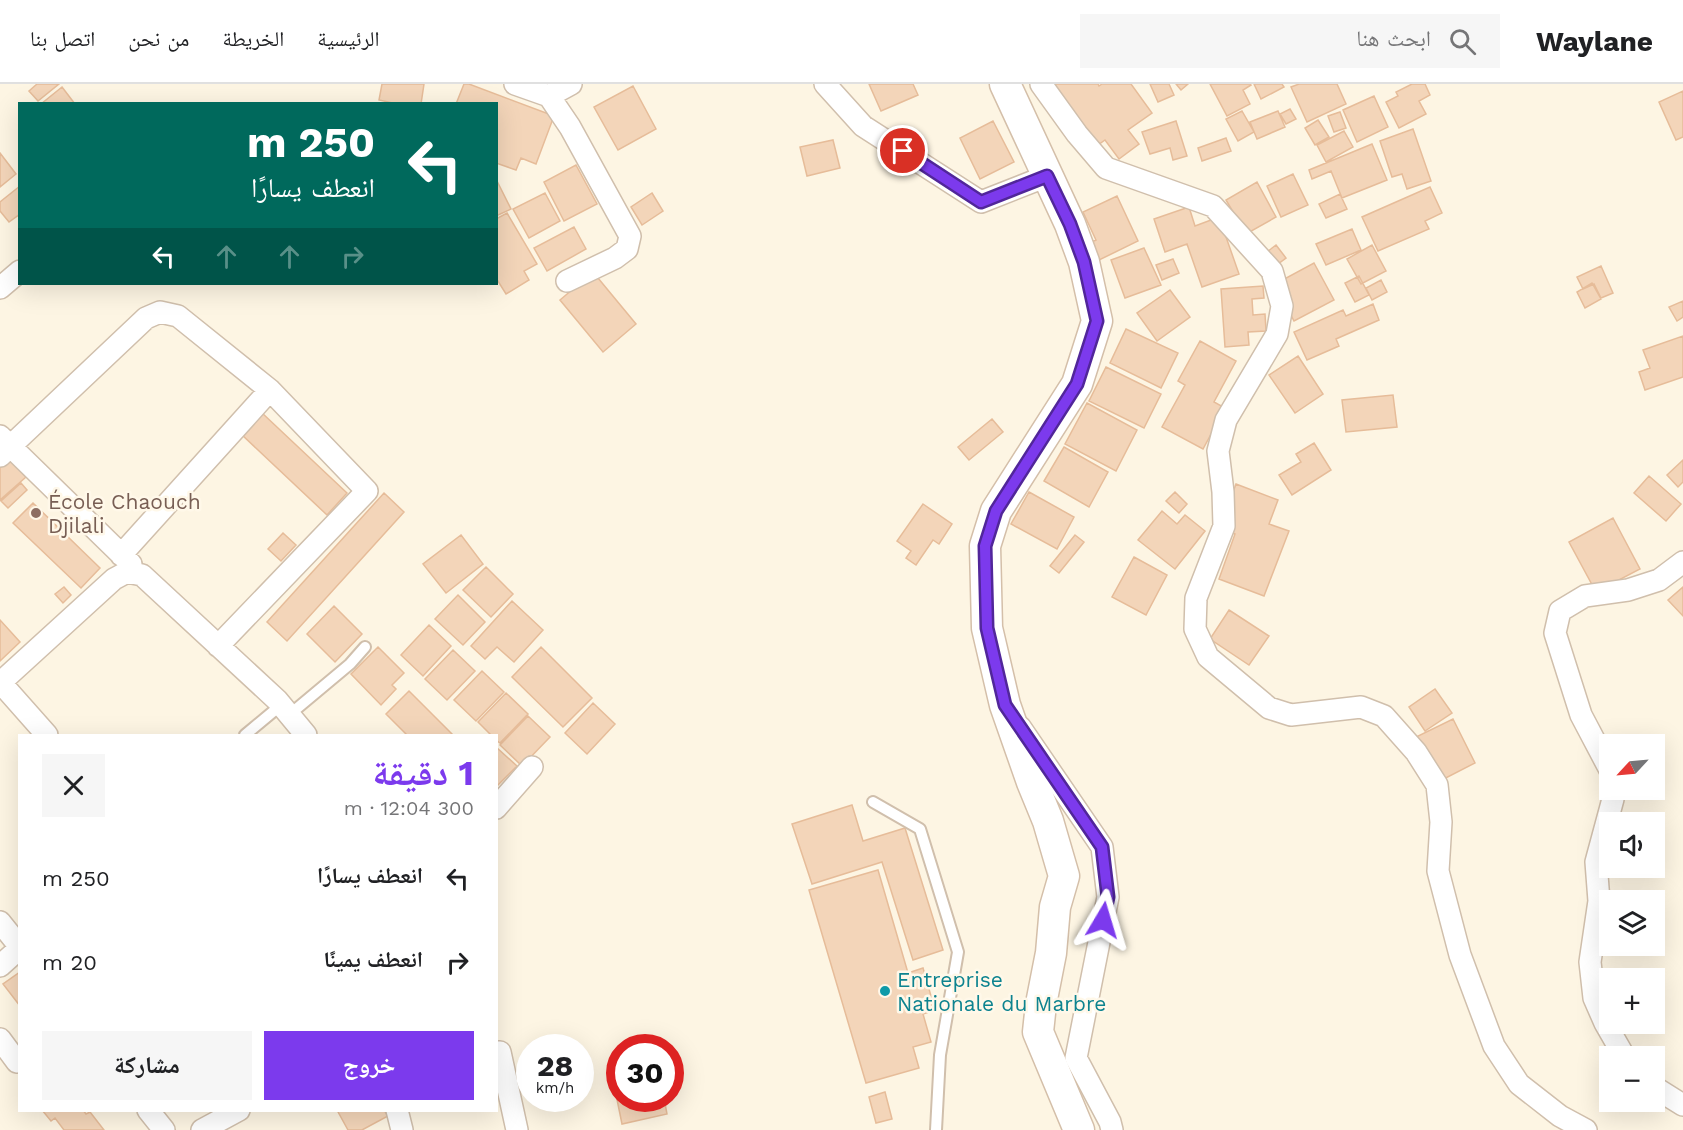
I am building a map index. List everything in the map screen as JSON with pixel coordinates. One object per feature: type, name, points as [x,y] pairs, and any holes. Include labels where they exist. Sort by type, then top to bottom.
[{"type":"main road","points":[[1005,84],[1070,224],[1084,262],[1097,321],[1077,384],[996,511],[985,546],[987,628],[1005,705],[1048,821],[1064,876],[1055,907],[1051,953],[1038,1032],[1079,1130]]},
{"type":"street","points":[[514,84],[549,96],[570,127],[630,236],[627,249],[567,281]]},
{"type":"street","points":[[549,96],[571,84]]},
{"type":"street","points":[[825,84],[863,126],[981,202],[1047,176]]},
{"type":"street","points":[[1041,84],[1077,134],[1106,168],[1213,206],[1272,271],[1282,306],[1277,334],[1226,420],[1218,451],[1224,492],[1224,526],[1196,598],[1195,629],[1208,657],[1269,708],[1291,715],[1361,707],[1384,716],[1416,752],[1437,785],[1442,822],[1438,871],[1460,954],[1494,1046],[1519,1084],[1560,1116],[1586,1130]]},
{"type":"street","points":[[0,288],[18,273]]},
{"type":"street","points":[[219,646],[367,491],[270,390],[178,316],[160,312],[146,318],[4,446],[219,646],[285,710],[305,734]]},
{"type":"street","points":[[121,555],[270,390]]},
{"type":"street","points":[[1599,749],[1581,715],[1555,633],[1560,611],[1585,596],[1628,590],[1659,580],[1683,562]]},
{"type":"street","points":[[46,734],[0,683],[114,579],[127,572],[142,575]]},
{"type":"street","points":[[1005,705],[1102,847],[1108,897],[1076,1058],[1112,1130]]},
{"type":"street","points":[[498,806],[532,767]]},
{"type":"street","points":[[1613,800],[1596,862],[1599,901],[1590,962],[1594,998],[1618,1046]]},
{"type":"street","points":[[0,922],[18,944]]},
{"type":"street","points":[[0,966],[18,949]]},
{"type":"street","points":[[0,1039],[18,1061]]},
{"type":"street","points":[[498,1052],[500,1052],[517,1130]]},
{"type":"street","points":[[1665,1094],[1683,1106]]},
{"type":"street","points":[[150,1112],[164,1130]]},
{"type":"street","points":[[202,1130],[235,1112]]},
{"type":"street","points":[[398,1112],[402,1130]]},
{"type":"lane","points":[[247,734],[350,664],[365,647]]},
{"type":"lane","points":[[873,802],[920,829],[958,952],[940,1055],[936,1130]]},
{"type":"building","points":[[37,84],[59,84],[38,101],[29,91]]},
{"type":"building","points":[[382,84],[424,84],[421,102],[379,100]]},
{"type":"building","points":[[464,84],[469,84],[554,116],[536,164],[521,158],[516,170],[498,164],[498,102],[457,102]]},
{"type":"building","points":[[869,84],[913,84],[918,95],[881,111]]},
{"type":"building","points":[[1054,84],[1098,84],[1099,86],[1102,84],[1131,84],[1152,113],[1128,130],[1139,144],[1119,159],[1105,140],[1098,145]]},
{"type":"building","points":[[1150,84],[1169,84],[1174,95],[1158,102]]},
{"type":"building","points":[[1176,84],[1188,84],[1181,90]]},
{"type":"building","points":[[1210,84],[1250,84],[1243,90],[1250,104],[1227,116]]},
{"type":"building","points":[[1254,84],[1282,84],[1284,87],[1261,99]]},
{"type":"building","points":[[1299,84],[1337,84],[1346,104],[1307,122],[1291,87]]},
{"type":"building","points":[[1412,84],[1425,84],[1430,95],[1419,101],[1426,114],[1399,128],[1386,102],[1398,96],[1396,92]]},
{"type":"building","points":[[633,86],[656,129],[618,150],[594,107]]},
{"type":"building","points":[[62,87],[73,102],[43,102]]},
{"type":"building","points":[[1683,91],[1683,137],[1676,140],[1659,102]]},
{"type":"building","points":[[1374,96],[1388,127],[1357,142],[1343,110]]},
{"type":"building","points":[[1290,109],[1296,119],[1286,124],[1280,114]]},
{"type":"building","points":[[1242,111],[1254,132],[1238,141],[1226,119]]},
{"type":"building","points":[[1278,111],[1285,127],[1257,139],[1250,122]]},
{"type":"building","points":[[1340,112],[1346,128],[1334,132],[1328,116]]},
{"type":"building","points":[[1318,120],[1329,137],[1315,145],[1305,128]]},
{"type":"building","points":[[993,121],[1014,162],[980,179],[960,138]]},
{"type":"building","points":[[1176,121],[1187,156],[1173,160],[1170,148],[1150,154],[1142,132]]},
{"type":"building","points":[[1413,129],[1431,181],[1407,189],[1402,174],[1392,177],[1380,141]]},
{"type":"building","points":[[1344,131],[1353,147],[1326,162],[1317,145]]},
{"type":"building","points":[[1226,138],[1231,151],[1202,161],[1198,148]]},
{"type":"building","points":[[833,140],[840,168],[807,176],[800,147]]},
{"type":"building","points":[[1372,144],[1387,180],[1342,198],[1331,171],[1312,179],[1309,170]]},
{"type":"building","points":[[0,153],[16,174],[0,187]]},
{"type":"building","points":[[576,165],[597,204],[564,221],[544,182]]},
{"type":"building","points":[[1293,174],[1308,205],[1281,217],[1267,186]]},
{"type":"building","points":[[1257,182],[1276,217],[1246,234],[1226,200]]},
{"type":"building","points":[[498,183],[511,209],[498,215]]},
{"type":"building","points":[[1430,187],[1442,213],[1425,221],[1429,229],[1378,251],[1362,217]]},
{"type":"building","points":[[18,188],[18,215],[9,222],[0,211],[0,202]]},
{"type":"building","points":[[545,193],[560,221],[529,238],[513,209]]},
{"type":"building","points":[[652,193],[663,211],[642,225],[631,207]]},
{"type":"building","points":[[1340,194],[1347,209],[1326,218],[1319,204]]},
{"type":"building","points":[[1117,196],[1138,241],[1097,261],[1089,243],[1096,240],[1083,212]]},
{"type":"building","points":[[1189,207],[1195,226],[1219,217],[1239,274],[1202,287],[1187,244],[1165,252],[1154,219]]},
{"type":"building","points":[[507,213],[537,264],[524,271],[529,280],[506,294],[498,281],[498,218]]},
{"type":"building","points":[[574,227],[586,249],[547,271],[534,248]]},
{"type":"building","points":[[1352,229],[1361,250],[1326,265],[1316,244]]},
{"type":"building","points":[[1276,245],[1286,258],[1278,264],[1267,252]]},
{"type":"building","points":[[1372,245],[1386,271],[1361,284],[1347,259]]},
{"type":"building","points":[[1144,248],[1161,285],[1125,298],[1111,260]]},
{"type":"building","points":[[1173,259],[1179,273],[1162,280],[1156,265]]},
{"type":"building","points":[[1314,263],[1334,300],[1294,321],[1275,284]]},
{"type":"building","points":[[1601,266],[1613,293],[1601,298],[1594,284],[1583,289],[1577,277]]},
{"type":"building","points":[[593,272],[636,324],[603,352],[560,300]]},
{"type":"building","points":[[1359,276],[1369,295],[1355,302],[1345,283]]},
{"type":"building","points":[[1381,280],[1387,292],[1372,300],[1366,288]]},
{"type":"building","points":[[1592,283],[1601,299],[1585,308],[1577,292]]},
{"type":"building","points":[[1263,286],[1264,298],[1252,299],[1253,315],[1265,314],[1266,331],[1248,332],[1249,345],[1225,347],[1221,289]]},
{"type":"building","points":[[1170,290],[1190,317],[1157,341],[1137,313]]},
{"type":"building","points":[[1683,301],[1683,317],[1677,321],[1669,307]]},
{"type":"building","points":[[1373,304],[1379,320],[1336,339],[1339,346],[1307,360],[1294,332],[1343,310],[1346,316]]},
{"type":"building","points":[[1126,329],[1178,353],[1161,388],[1110,363]]},
{"type":"building","points":[[1683,336],[1683,377],[1645,390],[1639,372],[1650,368],[1643,350]]},
{"type":"building","points":[[1200,341],[1236,361],[1214,402],[1225,408],[1203,449],[1162,427],[1185,385],[1178,381]]},
{"type":"building","points":[[1298,356],[1323,394],[1295,413],[1269,375]]},
{"type":"building","points":[[1106,367],[1161,394],[1144,428],[1089,401]]},
{"type":"building","points":[[1393,395],[1397,427],[1346,432],[1342,400]]},
{"type":"building","points":[[1087,403],[1137,430],[1116,471],[1065,444]]},
{"type":"building","points":[[261,412],[347,493],[327,515],[241,434]]},
{"type":"building","points":[[992,419],[1003,432],[969,460],[958,447]]},
{"type":"building","points":[[1314,443],[1331,470],[1292,495],[1279,475],[1301,462],[1296,454]]},
{"type":"building","points":[[1064,447],[1108,472],[1089,507],[1044,481]]},
{"type":"building","points":[[7,455],[26,477],[0,500],[0,462]]},
{"type":"building","points":[[1683,460],[1683,482],[1678,487],[1667,475]]},
{"type":"building","points":[[1649,476],[1681,504],[1666,521],[1634,493]]},
{"type":"building","points":[[21,483],[27,490],[8,508],[1,501]]},
{"type":"building","points":[[1236,484],[1278,500],[1269,524],[1289,531],[1264,596],[1219,579],[1235,534],[1220,528]]},
{"type":"building","points":[[1029,492],[1074,517],[1057,549],[1011,524]]},
{"type":"building","points":[[1175,492],[1187,504],[1179,513],[1166,501]]},
{"type":"building","points":[[384,493],[404,512],[287,641],[267,622]]},
{"type":"building","points":[[33,503],[100,568],[81,588],[13,523]]},
{"type":"building","points":[[923,504],[952,524],[939,544],[933,540],[916,565],[906,558],[911,551],[897,541]]},
{"type":"building","points":[[1162,511],[1177,524],[1185,515],[1205,531],[1175,569],[1138,540]]},
{"type":"building","points":[[1613,518],[1640,569],[1596,592],[1569,542]]},
{"type":"building","points":[[283,533],[296,545],[281,561],[268,549]]},
{"type":"building","points":[[461,535],[483,564],[446,593],[423,564]]},
{"type":"building","points":[[1075,535],[1084,542],[1059,573],[1050,566]]},
{"type":"building","points":[[1134,557],[1167,575],[1146,615],[1112,597]]},
{"type":"building","points":[[486,567],[513,594],[491,617],[463,590]]},
{"type":"building","points":[[64,587],[71,595],[63,603],[55,594]]},
{"type":"building","points":[[1683,587],[1683,616],[1668,600]]},
{"type":"building","points":[[458,595],[485,622],[463,645],[435,619]]},
{"type":"building","points":[[512,601],[543,630],[514,662],[497,647],[485,659],[471,646]]},
{"type":"building","points":[[334,606],[362,634],[335,662],[307,634]]},
{"type":"building","points":[[1229,610],[1269,636],[1249,665],[1210,639]]},
{"type":"building","points":[[0,620],[20,642],[0,661]]},
{"type":"building","points":[[429,625],[451,646],[423,676],[401,655]]},
{"type":"building","points":[[378,647],[404,673],[392,685],[396,689],[381,705],[351,674]]},
{"type":"building","points":[[541,647],[592,698],[563,727],[512,677]]},
{"type":"building","points":[[453,650],[475,671],[447,700],[425,679]]},
{"type":"building","points":[[482,671],[504,692],[476,721],[454,700]]},
{"type":"building","points":[[1435,689],[1452,713],[1425,731],[1409,707]]},
{"type":"building","points":[[409,691],[452,734],[406,734],[386,714]]},
{"type":"building","points":[[506,693],[528,714],[500,743],[498,734],[490,734],[478,722]]},
{"type":"building","points":[[593,703],[615,724],[587,754],[565,733]]},
{"type":"building","points":[[528,716],[550,737],[522,766],[500,745]]},
{"type":"building","points":[[1453,719],[1475,763],[1438,782],[1416,737]]},
{"type":"building","points":[[498,749],[517,766],[498,785]]},
{"type":"building","points":[[852,805],[863,841],[905,828],[943,950],[913,960],[882,862],[812,884],[792,824]]},
{"type":"building","name":"Entreprise Nationale du Marbre","points":[[878,870],[908,973],[923,968],[935,1010],[923,1014],[931,1042],[913,1047],[919,1068],[866,1083],[809,890]]},
{"type":"building","points":[[18,973],[18,1003],[3,984]]},
{"type":"building","points":[[885,1092],[892,1119],[876,1123],[869,1097]]},
{"type":"building","points":[[44,1112],[84,1112],[86,1114],[90,1112],[104,1130],[64,1130],[55,1118],[51,1121]]},
{"type":"building","points":[[338,1112],[385,1112],[388,1116],[362,1130],[348,1130]]},
{"type":"building","points":[[620,1112],[667,1112],[667,1114],[622,1124]]},
{"type":"place","name":"École Chaouch Djilali","points":[[36,513]]},
{"type":"place","name":"Entreprise Nationale du Marbre","points":[[885,991]]},
{"type":"route","points":[[903,151],[981,202],[1047,176],[1070,224],[1084,262],[1097,321],[1077,384],[996,511],[985,546],[986,594],[987,628],[1005,705],[1102,847],[1108,897],[1103,920]]}]
